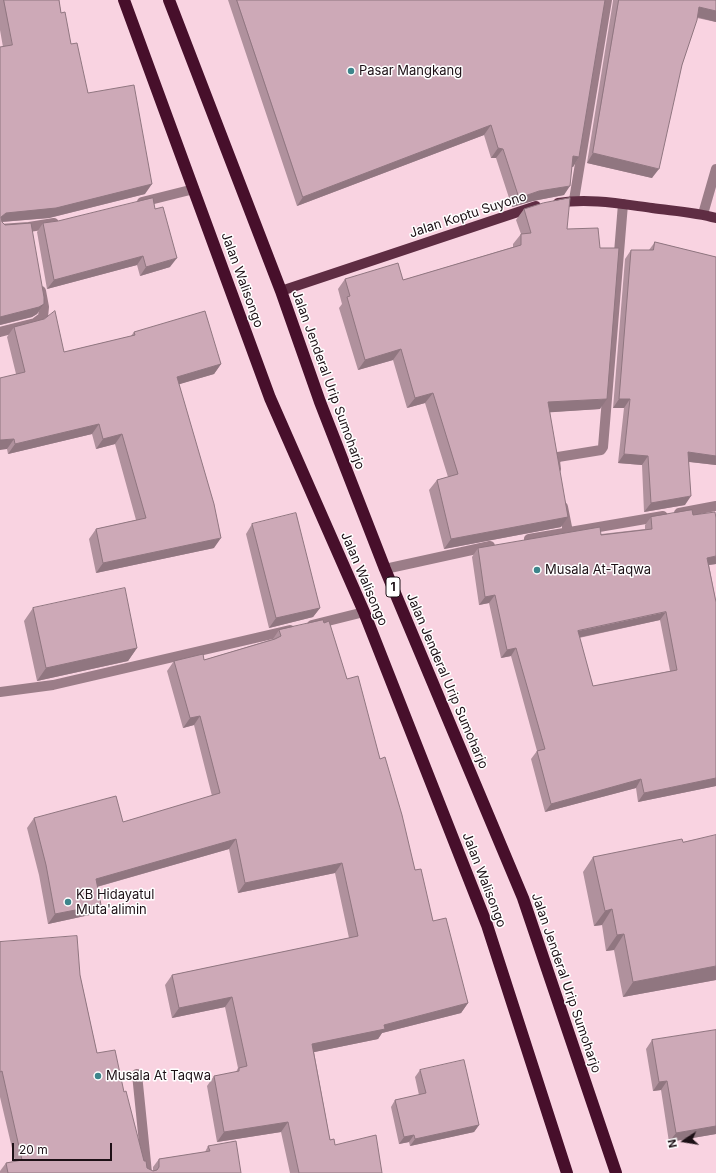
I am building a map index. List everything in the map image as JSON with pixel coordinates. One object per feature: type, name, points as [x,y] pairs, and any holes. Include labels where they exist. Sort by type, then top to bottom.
[{"type":"highway","name":"Jalan Walisongo","points":[[124,0],[270,398],[364,612],[488,925],[567,1173]]},
{"type":"highway","name":"Jalan Jenderal Urip Sumoharjo","points":[[169,0],[281,291],[320,402],[385,569],[523,898],[616,1173]]},
{"type":"main road","name":"Jalan Koptu Suyono","points":[[281,291],[534,206],[574,200],[623,204],[703,214],[716,218]]},
{"type":"street","points":[[574,200],[607,0]]},
{"type":"street","points":[[703,214],[716,169]]},
{"type":"street","points":[[134,204],[194,189]]},
{"type":"street","points":[[559,481],[555,462],[557,458],[601,450],[603,446],[623,204]]},
{"type":"street","points":[[0,228],[30,230],[65,220]]},
{"type":"street","points":[[0,332],[35,323],[42,317],[44,307],[39,278]]},
{"type":"street","points":[[561,495],[568,532]]},
{"type":"street","points":[[522,540],[716,506]]},
{"type":"street","points":[[385,569],[499,545]]},
{"type":"street","points":[[0,692],[53,686],[364,612]]},
{"type":"street","points":[[137,1074],[147,1173]]},
{"type":"building","points":[[4,0],[59,0],[61,13],[65,12],[71,44],[77,43],[88,93],[134,85],[152,184],[56,208],[6,213],[1,217],[2,222],[5,225],[31,223],[44,304],[39,307],[0,317],[0,47],[12,45]]},
{"type":"building","points":[[237,0],[605,0],[579,157],[573,156],[570,186],[539,191],[519,198],[503,149],[498,148],[491,125],[303,197]]},
{"type":"building","points":[[619,0],[716,0],[716,11],[699,7],[697,20],[682,65],[659,169],[593,153]]},
{"type":"building","points":[[153,198],[155,209],[163,207],[177,258],[146,267],[143,256],[54,280],[43,223],[58,221]]},
{"type":"building","points":[[570,198],[567,229],[598,228],[600,248],[619,248],[607,399],[548,402],[568,517],[451,539],[437,480],[458,474],[433,393],[415,398],[401,349],[365,360],[347,297],[350,296],[345,279],[398,263],[403,280],[521,245],[521,234],[531,233],[524,209],[543,203]]},
{"type":"building","points":[[655,242],[716,257],[716,456],[688,452],[691,496],[651,503],[648,456],[624,454],[630,399],[619,399],[631,250],[653,250]]},
{"type":"building","points":[[55,311],[64,352],[135,335],[134,332],[205,311],[221,364],[177,377],[214,504],[221,538],[103,563],[96,529],[146,518],[122,434],[103,439],[99,424],[15,444],[14,439],[0,440],[0,378],[25,372],[14,327],[44,319]]},
{"type":"building","points":[[692,510],[693,515],[715,512],[716,556],[707,558],[716,602],[716,778],[644,793],[641,779],[551,804],[537,751],[545,749],[516,648],[507,650],[495,595],[485,597],[478,548],[600,527],[601,535],[652,529],[651,517]],"holes":[[[666,612],[677,670],[593,686],[578,631]]]},
{"type":"building","points":[[296,513],[320,608],[276,618],[252,524]]},
{"type":"building","points":[[125,588],[137,648],[46,668],[33,608]]},
{"type":"building","points":[[323,620],[324,623],[329,621],[347,679],[358,676],[380,759],[385,757],[402,815],[415,870],[421,869],[433,921],[446,918],[468,1003],[384,1025],[385,1029],[312,1044],[330,1140],[334,1139],[335,1145],[376,1135],[382,1173],[299,1173],[288,1122],[224,1132],[214,1076],[239,1071],[239,1068],[247,1066],[232,997],[179,1008],[172,975],[358,936],[342,863],[245,883],[236,839],[96,879],[101,905],[55,914],[46,865],[34,818],[116,796],[123,822],[220,793],[200,716],[190,718],[174,661],[203,654],[204,660],[275,639],[281,636],[279,630]]},
{"type":"building","points":[[716,835],[716,966],[633,982],[624,934],[617,935],[612,909],[605,911],[593,857],[682,839],[683,842]]},
{"type":"building","points":[[77,936],[80,975],[97,1053],[115,1050],[124,1092],[126,1091],[147,1168],[153,1171],[157,1170],[159,1167],[159,1159],[210,1151],[208,1146],[236,1141],[241,1173],[8,1173],[6,1163],[22,1160],[2,1071],[0,1072],[0,942]]},
{"type":"building","points":[[716,1030],[716,1126],[676,1133],[667,1081],[659,1082],[652,1040]]},
{"type":"building","points":[[464,1060],[479,1125],[415,1139],[414,1135],[404,1137],[395,1100],[426,1093],[420,1070]]},
{"type":"place","name":"Pasar Mangkang","points":[[351,71]]},
{"type":"place","name":"Musala At-Taqwa","points":[[537,570]]},
{"type":"place","name":"KB Hidayatul Muta'alimin","points":[[68,902]]},
{"type":"place","name":"Musala At Taqwa","points":[[98,1076]]}]
